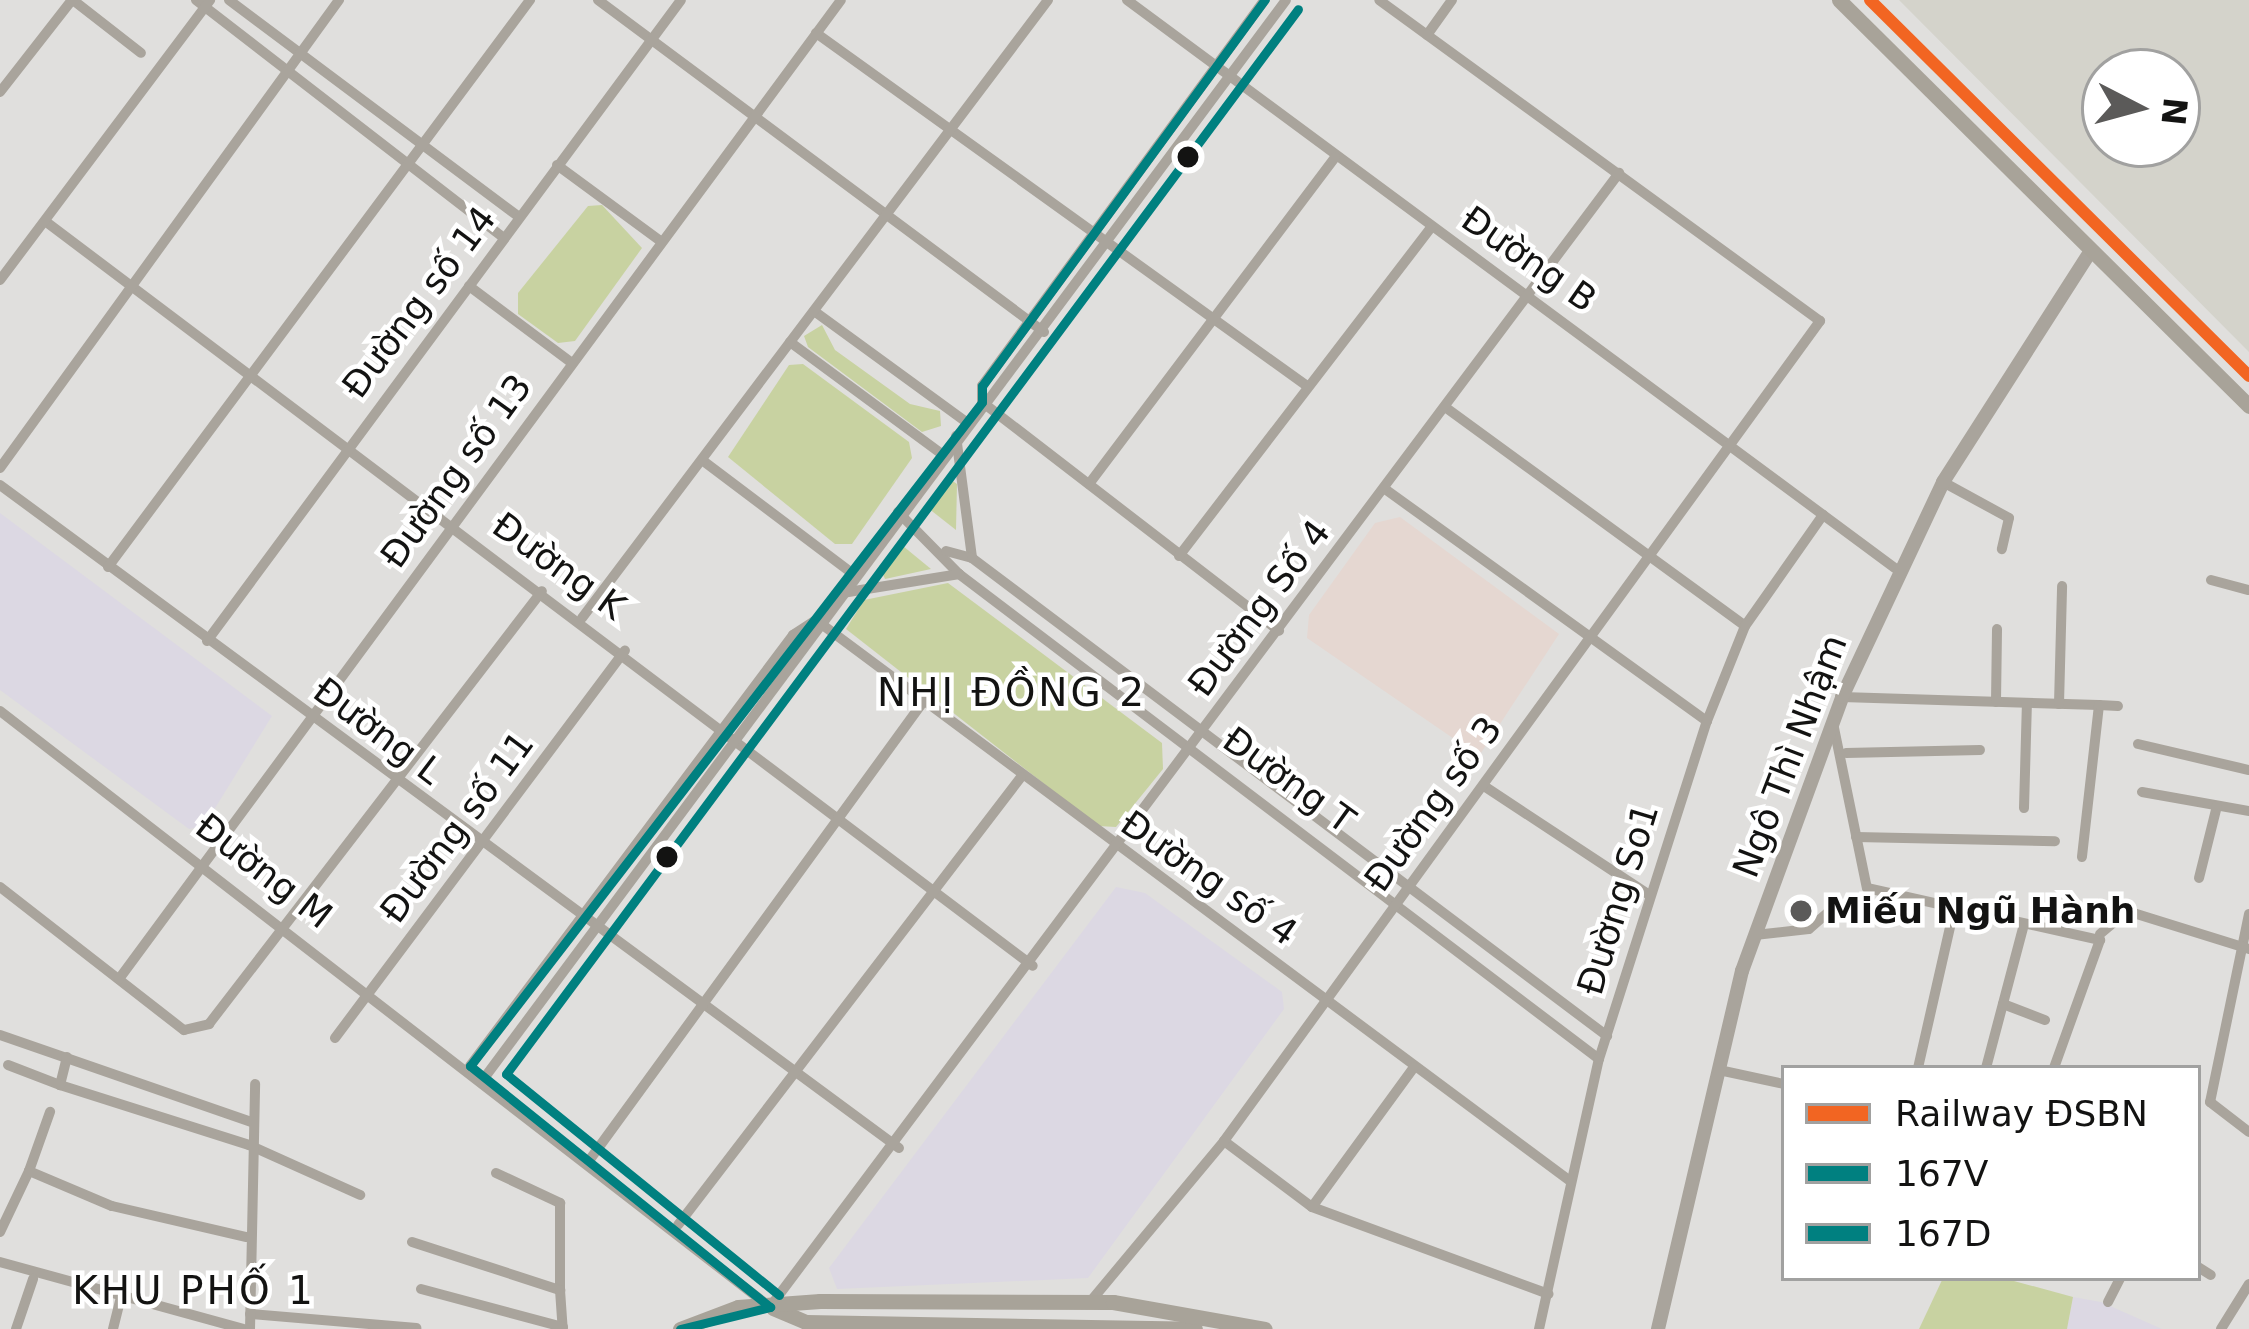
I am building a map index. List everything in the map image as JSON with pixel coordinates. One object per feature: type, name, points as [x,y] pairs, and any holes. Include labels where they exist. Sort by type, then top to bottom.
[{"type":"main road","points":[[1839,0],[2249,406]]},
{"type":"main road","points":[[680,1329],[770,1307],[1090,1302],[1264,1329]]},
{"type":"main road","points":[[1110,1325],[1113,1303]]},
{"type":"main road","points":[[770,1307],[806,1322],[1195,1329]]},
{"type":"street","points":[[0,92],[73,0],[142,53]]},
{"type":"street","points":[[229,0],[519,217]]},
{"type":"street","points":[[0,468],[340,0]]},
{"type":"street","points":[[108,566],[530,0]]},
{"type":"street","points":[[598,0],[1044,332]]},
{"type":"street","name":"Đường số 14","points":[[206,641],[681,0]]},
{"type":"street","name":"Đường số 13","points":[[119,979],[662,242],[760,118],[841,0]]},
{"type":"street","points":[[582,618],[891,216],[1048,0]]},
{"type":"street","name":"Đường B","points":[[1127,0],[1431,227],[1529,292],[1895,568]]},
{"type":"street","points":[[982,402],[1030,322],[1265,0]]},
{"type":"street","points":[[470,1066],[583,920],[724,724],[816,620],[966,422],[1044,332],[1286,0]]},
{"type":"street","points":[[1378,0],[1619,173]]},
{"type":"street","points":[[1427,35],[1452,0]]},
{"type":"street","points":[[0,280],[204,2],[286,73],[504,238]]},
{"type":"street","points":[[816,33],[1307,386]]},
{"type":"street","points":[[1089,484],[1335,157]]},
{"type":"street","points":[[557,165],[662,242]]},
{"type":"street","name":"Đường Số 4","points":[[770,1307],[899,1148],[1619,173]]},
{"type":"street","name":"Đường số 3","points":[[1090,1302],[1224,1142],[1814,334],[1816,311],[1619,173]]},
{"type":"street","name":"Đường K","points":[[45,221],[724,724],[836,817],[1033,966]]},
{"type":"street","points":[[1179,556],[1431,227]]},
{"type":"street","name":"Ngô Thì Nhậm","points":[[1658,1329],[1755,935],[1843,697],[1895,568],[1943,482],[2091,251]]},
{"type":"street","points":[[470,286],[572,363]]},
{"type":"street","points":[[814,311],[966,422]]},
{"type":"street","points":[[790,342],[942,454]]},
{"type":"street","points":[[982,402],[1279,631]]},
{"type":"street","points":[[1445,407],[1745,626]]},
{"type":"street","points":[[956,436],[972,558]]},
{"type":"street","points":[[702,460],[852,573]]},
{"type":"street","points":[[1943,482],[2009,518],[2002,549]]},
{"type":"street","name":"Đường L","points":[[0,485],[398,784],[899,1148]]},
{"type":"street","points":[[1385,489],[1707,721]]},
{"type":"street","name":"Đường T","points":[[898,512],[946,551],[959,574],[1401,899],[1599,1059]]},
{"type":"street","name":"Đường So1","points":[[1540,1329],[1599,1059],[1707,721],[1745,626],[1823,515]]},
{"type":"street","name":"Đường T","points":[[946,551],[972,558],[1607,1036]]},
{"type":"street","points":[[836,594],[959,574]]},
{"type":"street","points":[[2211,580],[2249,590]]},
{"type":"street","points":[[2059,704],[2062,586]]},
{"type":"street","points":[[0,887],[119,979],[197,1029],[285,929],[542,591]]},
{"type":"street","points":[[485,1077],[741,738],[816,620]]},
{"type":"street","name":"Đường số 4","points":[[816,620],[1117,852],[1328,999],[1570,1181]]},
{"type":"street","points":[[1996,702],[1997,629]]},
{"type":"street","name":"Đường số 11","points":[[335,1038],[626,651]]},
{"type":"street","points":[[1843,697],[2118,706]]},
{"type":"street","points":[[591,1158],[698,1004],[922,702]]},
{"type":"street","points":[[2024,808],[2027,703]]},
{"type":"street","points":[[2082,857],[2099,705]]},
{"type":"street","name":"Đường M","points":[[0,711],[204,860],[285,929],[373,989],[678,1225],[770,1307]]},
{"type":"street","points":[[1833,723],[1846,753],[1856,878],[1867,888],[2100,940],[2058,1065]]},
{"type":"street","points":[[2138,744],[2249,770]]},
{"type":"street","points":[[1846,753],[1980,750]]},
{"type":"street","points":[[678,1225],[1021,777]]},
{"type":"street","points":[[1484,786],[1649,895]]},
{"type":"street","points":[[2142,792],[2249,811]]},
{"type":"street","points":[[2199,878],[2218,806]]},
{"type":"street","points":[[1856,837],[2055,841]]},
{"type":"street","points":[[1755,935],[1808,929],[1834,907]]},
{"type":"street","points":[[1919,1065],[1954,909]]},
{"type":"street","points":[[2101,934],[2127,911],[2245,946]]},
{"type":"street","points":[[2201,1109],[2210,1102],[2249,914]]},
{"type":"street","points":[[1987,1065],[2024,924]]},
{"type":"street","points":[[2002,1004],[2044,1020]]},
{"type":"street","points":[[0,1036],[251,1122]]},
{"type":"street","points":[[60,1085],[68,1057]]},
{"type":"street","points":[[8,1065],[249,1145],[360,1195]]},
{"type":"street","points":[[1312,1207],[1414,1067]]},
{"type":"street","points":[[1719,1070],[1781,1083]]},
{"type":"street","points":[[0,1262],[33,1279],[246,1329],[250,1314],[249,1145],[255,1084]]},
{"type":"street","points":[[2210,1102],[2249,1132]]},
{"type":"street","points":[[0,1232],[50,1112]]},
{"type":"street","points":[[1224,1142],[1312,1207],[1548,1294]]},
{"type":"street","points":[[29,1171],[112,1206],[246,1237]]},
{"type":"street","points":[[421,1288],[563,1328],[560,1203],[496,1173]]},
{"type":"street","points":[[412,1242],[560,1290]]},
{"type":"street","points":[[2201,1270],[2211,1275]]},
{"type":"street","points":[[16,1329],[33,1279]]},
{"type":"street","points":[[2108,1302],[2118,1281]]},
{"type":"street","points":[[2222,1329],[2249,1284]]},
{"type":"street","points":[[113,1329],[120,1301]]},
{"type":"street","points":[[250,1314],[416,1328]]},
{"type":"shaded area","points":[[1899,0],[2249,0],[2249,352]]},
{"type":"shaded area","points":[[0,513],[272,716],[204,826],[189,829],[0,690]]},
{"type":"shaded area","points":[[1400,517],[1559,634],[1479,756],[1307,638],[1309,615],[1375,523]]},
{"type":"shaded area","points":[[1116,887],[1145,893],[1282,992],[1284,1009],[1088,1278],[837,1289],[829,1268]]},
{"type":"shaded area","points":[[2073,1297],[2101,1302],[2162,1329],[2067,1329]]},
{"type":"green space","points":[[602,205],[642,248],[575,341],[558,343],[518,314],[518,293],[588,206]]},
{"type":"green space","points":[[822,325],[835,350],[910,404],[940,411],[941,426],[922,432],[808,347],[804,336]]},
{"type":"green space","points":[[803,364],[909,442],[912,458],[852,544],[835,544],[728,457],[789,365]]},
{"type":"green space","points":[[947,477],[957,484],[956,530],[928,508]]},
{"type":"green space","points":[[903,546],[931,569],[885,579],[879,566]]},
{"type":"green space","points":[[948,583],[1162,743],[1163,769],[1116,827],[1098,826],[846,629],[864,600]]},
{"type":"green space","points":[[1942,1281],[2014,1281],[2073,1297],[2067,1329],[1919,1329]]},
{"type":"rail line","name":"ĐSBN","points":[[1870,0],[2249,376]]},
{"type":"transit line","name":"167V","points":[[770,1307],[470,1066],[982,402],[982,386],[1265,0]]},
{"type":"transit line","name":"167D","points":[[779,1295],[506,1074],[1298,9]]},
{"type":"transit line","name":"167V","points":[[680,1329],[770,1307]]},
{"type":"place","name":"Miếu Ngũ Hành","points":[[1801,911]]},
{"type":"district","name":"NHỊ ĐỒNG 2","points":[[1012,693]]},
{"type":"district","name":"KHU PHỐ 1","points":[[194,1291]]}]
